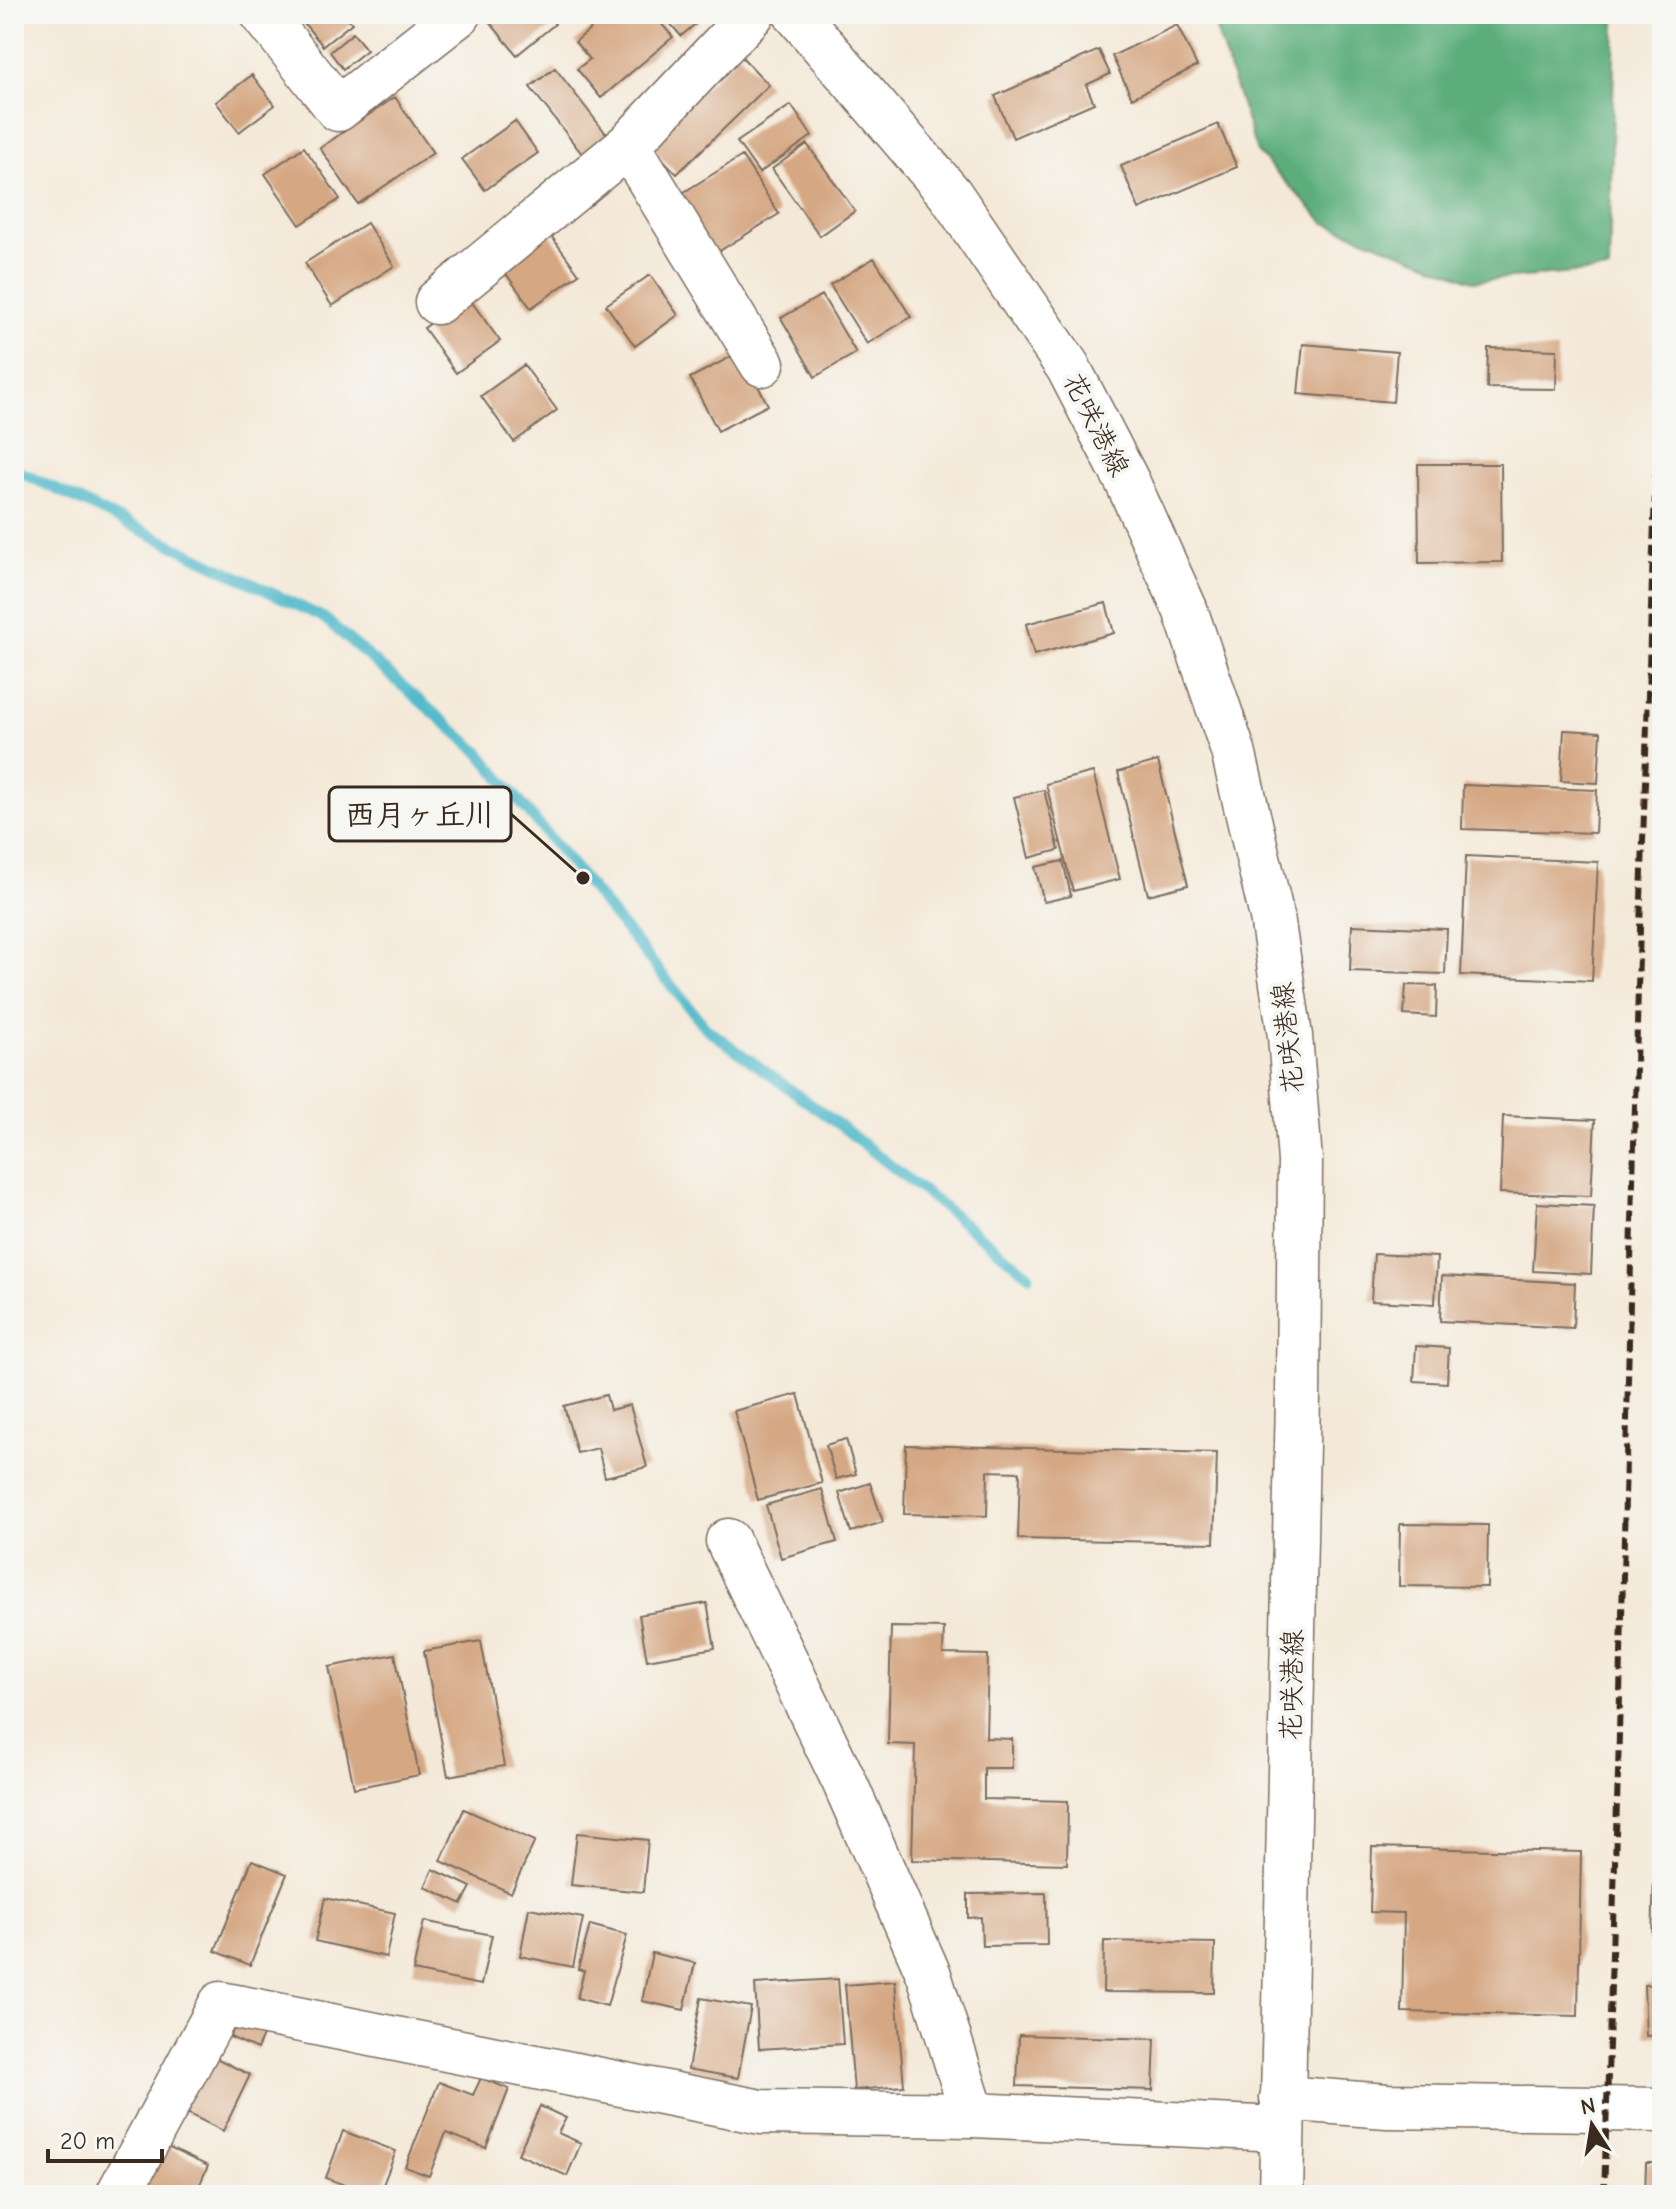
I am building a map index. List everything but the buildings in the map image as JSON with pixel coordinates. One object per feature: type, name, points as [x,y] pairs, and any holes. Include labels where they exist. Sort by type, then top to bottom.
[{"type":"main road","points":[[263,14],[338,109],[459,14]]},
{"type":"main road","points":[[437,302],[628,145],[752,14]]},
{"type":"main road","name":"花咲港線","points":[[796,14],[950,194],[1068,367],[1127,481],[1185,609],[1233,751],[1265,887],[1290,1036],[1300,1161],[1281,2195]]},
{"type":"main road","points":[[628,145],[762,364]]},
{"type":"main road","points":[[728,1541],[844,1781],[929,1975],[973,2115]]},
{"type":"main road","points":[[118,2195],[221,2004],[761,2112],[1282,2114],[1387,2106],[1662,2110]]},
{"type":"green space","points":[[1211,14],[1615,14],[1609,270],[1473,281],[1325,223],[1257,152]]},
{"type":"waterway","points":[[14,469],[324,618],[479,752],[707,1029],[842,1127],[1029,1275]]},
{"type":"railway","points":[[1604,2195],[1638,987],[1662,288]]},
{"type":"place","name":"西月ヶ丘川","points":[[583,878]]}]
